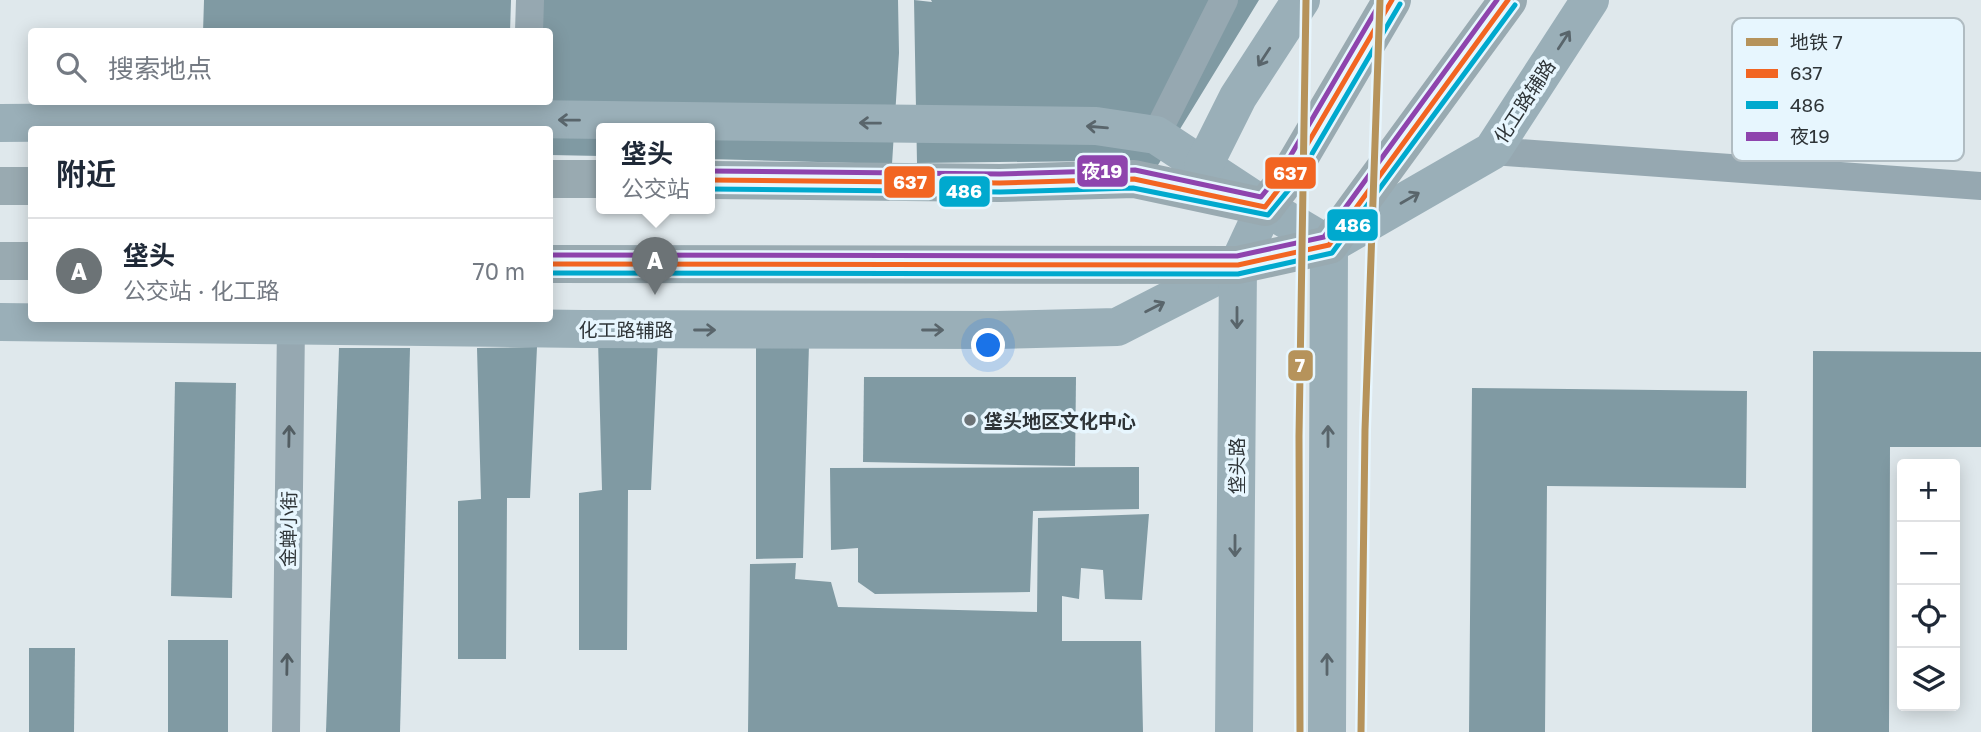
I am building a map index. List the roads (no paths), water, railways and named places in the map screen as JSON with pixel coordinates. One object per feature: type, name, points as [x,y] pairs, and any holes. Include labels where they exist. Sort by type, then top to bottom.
[{"type":"main road","points":[[715,180],[999,183],[1134,179],[1265,207],[1288,177],[1392,0]]},
{"type":"main road","points":[[553,264],[1238,265],[1329,244],[1508,0]]},
{"type":"main road","points":[[553,179],[596,179]]},
{"type":"main road","points":[[0,186],[28,186]]},
{"type":"main road","points":[[0,261],[28,261]]},
{"type":"street","points":[[529,28],[530,0]]},
{"type":"street","points":[[1156,135],[1224,0]]},
{"type":"street","points":[[1203,167],[1238,97],[1301,0]]},
{"type":"street","name":"化工路辅路","points":[[1329,244],[1492,151],[1590,0]]},
{"type":"street","points":[[0,123],[526,110],[1096,126],[1156,135],[1265,207],[1329,244],[1327,732]]},
{"type":"street","points":[[1492,151],[1981,186]]},
{"type":"street","name":"垡头路","points":[[1234,732],[1238,265],[1265,207]]},
{"type":"street","name":"化工路辅路","points":[[0,323],[625,330],[997,330],[1117,327],[1238,265]]},
{"type":"street","name":"金蝉小街","points":[[286,732],[291,325]]},
{"type":"metro line","name":"7","points":[[1300,731],[1299,436],[1306,0]]},
{"type":"metro line","name":"7","points":[[1361,732],[1365,430],[1380,0]]},
{"type":"place","name":"垡头","points":[[655,295]]},
{"type":"place","name":"垡头地区文化中心","points":[[970,420]]}]
